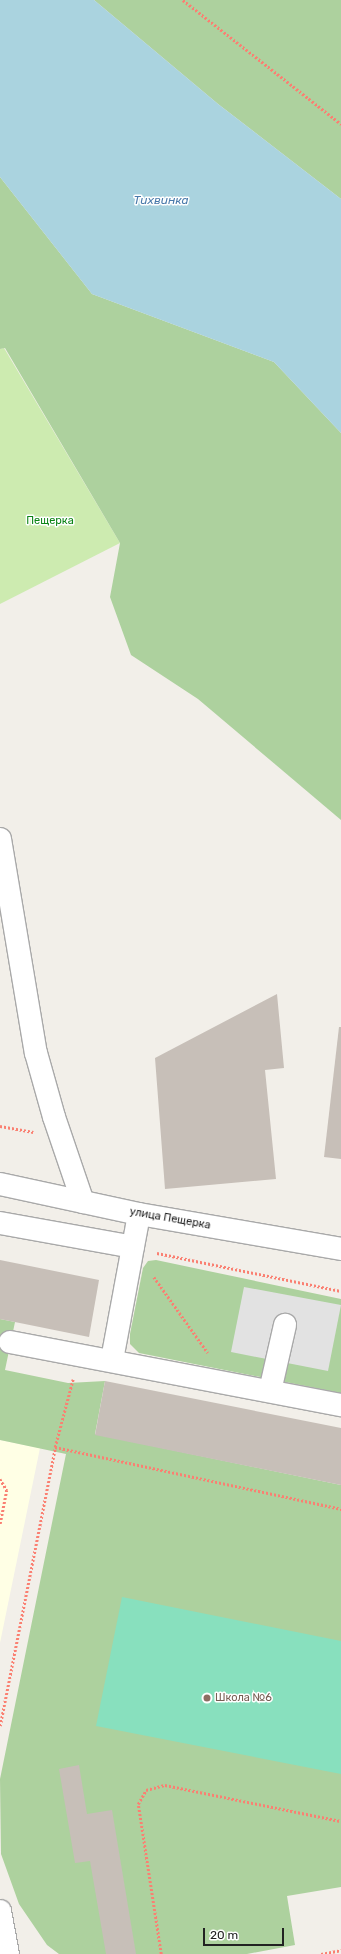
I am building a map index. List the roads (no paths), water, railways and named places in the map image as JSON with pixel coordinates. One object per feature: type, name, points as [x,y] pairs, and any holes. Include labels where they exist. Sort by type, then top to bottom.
[{"type":"street","points":[[0,839],[36,1053],[54,1117],[83,1202]]},
{"type":"street","name":"улица Пещерка","points":[[0,1184],[139,1214],[341,1249]]},
{"type":"street","points":[[112,1360],[139,1214]]},
{"type":"street","points":[[0,1223],[133,1247]]},
{"type":"street","points":[[270,1391],[285,1325]]},
{"type":"street","points":[[10,1342],[341,1404]]},
{"type":"street","points":[[0,1911],[8,1954]]},
{"type":"water","name":"Тихвинка","points":[[0,0],[94,0],[218,104],[341,199],[341,433],[274,362],[92,294],[0,177]]},
{"type":"place","name":"Школа №6","points":[[207,1698]]},
{"type":"park label","name":"Пещерка","points":[[50,521]]}]
